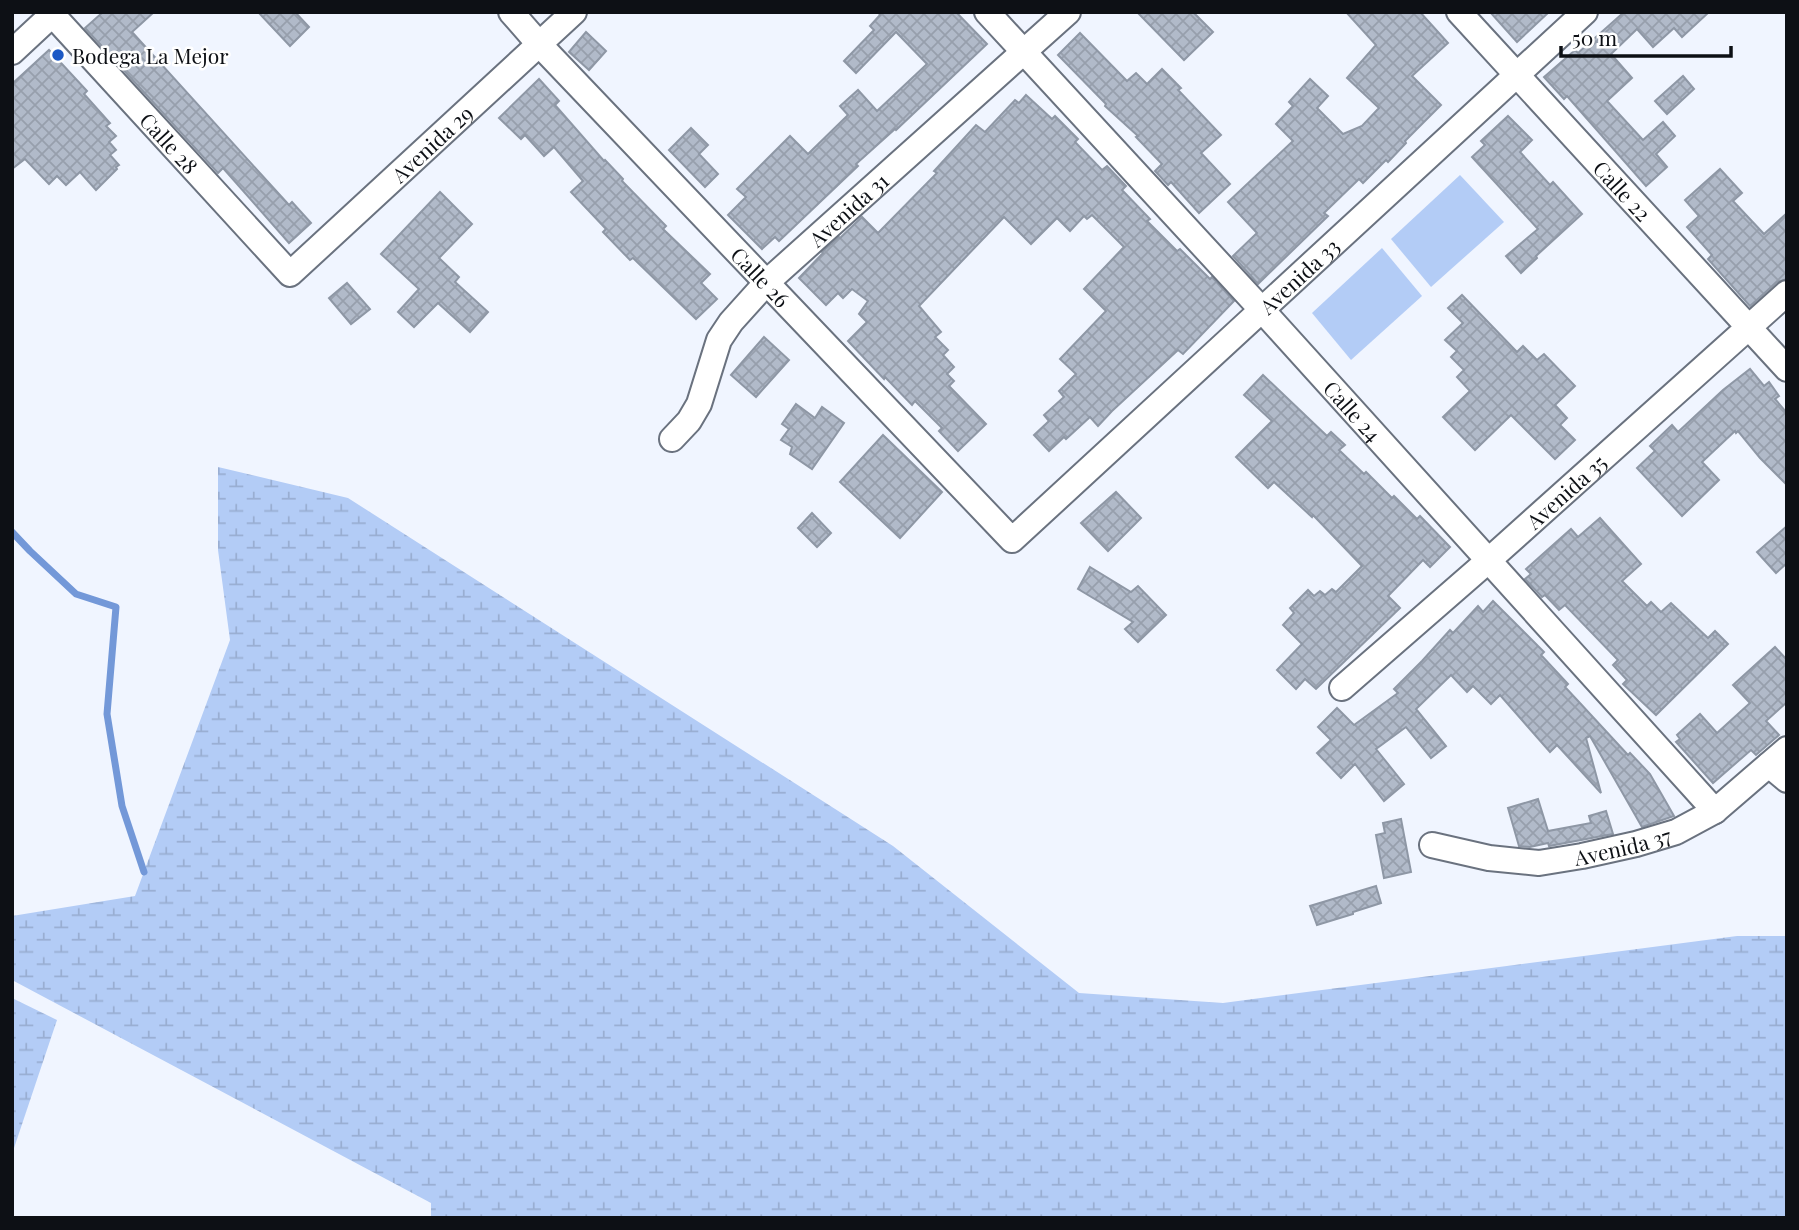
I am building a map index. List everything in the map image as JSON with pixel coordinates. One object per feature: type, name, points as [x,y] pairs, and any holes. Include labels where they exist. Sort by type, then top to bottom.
[{"type":"street","name":"Calle 26","points":[[510,12],[1012,540]]},
{"type":"street","name":"Avenida 29","points":[[290,274],[574,12]]},
{"type":"street","name":"Calle 24","points":[[987,12],[1262,310],[1715,811]]},
{"type":"street","name":"Avenida 31","points":[[672,439],[689,421],[699,404],[719,340],[731,322],[767,282],[1068,12]]},
{"type":"street","name":"Calle 22","points":[[1459,12],[1787,369]]},
{"type":"street","name":"Avenida 33","points":[[1012,540],[1585,12]]},
{"type":"street","points":[[12,52],[53,13]]},
{"type":"street","name":"Calle 28","points":[[53,13],[290,274]]},
{"type":"street","name":"Avenida 35","points":[[1342,688],[1787,293]]},
{"type":"street","name":"Avenida 37","points":[[1432,845],[1489,858],[1539,863],[1636,844],[1676,832],[1715,811],[1781,765]]},
{"type":"green space","points":[[1460,175],[1504,222],[1431,287],[1391,239]]},
{"type":"green space","points":[[1382,248],[1422,296],[1351,360],[1312,313]]},
{"type":"green space","points":[[218,467],[348,498],[893,846],[1079,993],[1223,1003],[1737,936],[1787,936],[1787,1218],[431,1218],[431,1203],[12,980],[12,916],[135,896],[230,640],[218,550]]},
{"type":"green space","points":[[12,998],[57,1020],[12,1154]]},
{"type":"building","points":[[103,12],[154,12],[132,32],[289,205],[292,202],[311,223],[289,243],[223,168],[218,173],[85,28]]},
{"type":"building","points":[[258,12],[295,12],[309,27],[290,46]]},
{"type":"building","points":[[878,12],[956,12],[987,44],[856,164],[858,166],[779,241],[775,237],[762,249],[728,215],[746,197],[737,189],[790,136],[808,154],[848,115],[840,106],[858,90],[877,111],[927,64],[896,32],[856,73],[844,61],[874,30],[870,26],[880,15]]},
{"type":"building","points":[[1137,12],[1193,12],[1213,32],[1184,60]]},
{"type":"building","points":[[1346,12],[1420,12],[1448,43],[1412,76],[1441,105],[1388,162],[1386,160],[1363,183],[1359,179],[1324,213],[1328,216],[1258,284],[1233,256],[1257,233],[1228,202],[1293,141],[1276,124],[1293,106],[1289,102],[1310,79],[1328,96],[1317,108],[1343,134],[1362,126],[1379,108],[1347,78],[1376,45]]},
{"type":"building","points":[[1490,12],[1549,12],[1517,42]]},
{"type":"building","points":[[1622,12],[1709,12],[1682,37],[1674,28],[1653,47],[1637,29],[1611,54],[1632,78],[1607,101],[1643,140],[1663,122],[1675,136],[1656,154],[1667,167],[1646,186],[1567,96],[1564,99],[1544,77],[1575,50],[1578,53]]},
{"type":"building","points":[[586,32],[606,51],[589,70],[569,52]]},
{"type":"building","points":[[1080,33],[1127,81],[1136,73],[1147,84],[1162,69],[1221,135],[1201,153],[1230,184],[1199,213],[1171,182],[1168,185],[1155,171],[1162,164],[1136,137],[1138,136],[1105,106],[1058,55]]},
{"type":"building","points":[[49,50],[87,91],[84,94],[110,123],[106,126],[116,136],[109,142],[116,150],[110,155],[119,165],[96,190],[80,172],[66,185],[57,176],[49,184],[25,159],[12,169],[12,84]]},
{"type":"building","points":[[1683,76],[1694,89],[1667,114],[1655,101]]},
{"type":"building","points":[[539,79],[559,101],[555,105],[666,226],[663,229],[710,274],[701,283],[717,299],[696,319],[603,232],[606,229],[571,192],[583,181],[554,147],[544,156],[525,135],[521,139],[499,118]]},
{"type":"building","points":[[1026,95],[1052,119],[1055,116],[1078,139],[1075,142],[1102,170],[1107,166],[1126,186],[1122,190],[1150,219],[1147,221],[1177,251],[1180,249],[1210,279],[1212,277],[1234,301],[1183,354],[1178,350],[1098,426],[1090,417],[1049,451],[1034,435],[1049,421],[1044,415],[1064,397],[1059,391],[1076,374],[1060,359],[1106,311],[1084,289],[1124,247],[1092,215],[1087,219],[1084,216],[1070,231],[1057,218],[1031,244],[1004,217],[919,306],[941,332],[935,337],[948,350],[943,355],[954,367],[947,374],[954,381],[949,386],[986,424],[958,451],[939,431],[942,428],[915,401],[912,405],[848,341],[867,322],[859,314],[868,301],[852,289],[843,298],[838,293],[826,305],[799,278],[822,252],[862,217],[878,233],[937,173],[934,171],[976,125],[985,132],[1015,100],[1019,103]]},
{"type":"building","points":[[1508,116],[1532,140],[1520,152],[1550,185],[1553,182],[1582,214],[1521,273],[1506,256],[1538,229],[1472,157],[1485,145],[1481,141]]},
{"type":"building","points":[[691,128],[708,145],[699,154],[718,174],[705,187],[669,150]]},
{"type":"building","points":[[1720,169],[1742,193],[1733,201],[1764,234],[1787,213],[1787,279],[1777,282],[1750,306],[1708,259],[1712,255],[1687,227],[1699,216],[1685,200]]},
{"type":"building","points":[[440,192],[472,224],[439,258],[459,277],[455,282],[488,312],[470,332],[438,303],[414,327],[398,312],[419,289],[381,254]]},
{"type":"building","points":[[347,283],[370,309],[351,324],[329,298]]},
{"type":"building","points":[[1462,295],[1517,352],[1523,346],[1537,360],[1544,354],[1575,386],[1555,405],[1567,418],[1560,425],[1575,440],[1555,459],[1511,415],[1475,450],[1443,417],[1470,391],[1457,377],[1464,370],[1451,357],[1457,351],[1445,340],[1463,323],[1448,308]]},
{"type":"building","points":[[764,337],[789,360],[756,397],[731,375]]},
{"type":"building","points":[[1750,369],[1764,386],[1769,382],[1779,396],[1775,399],[1787,413],[1787,485],[1738,431],[1735,431],[1702,462],[1719,480],[1682,516],[1637,468],[1655,451],[1650,446],[1672,425],[1678,432]]},
{"type":"building","points":[[1263,375],[1327,436],[1331,432],[1345,445],[1339,450],[1364,474],[1366,472],[1417,519],[1420,516],[1450,547],[1430,567],[1423,560],[1388,596],[1400,608],[1316,689],[1305,679],[1296,689],[1277,670],[1302,644],[1283,625],[1294,613],[1290,608],[1308,590],[1314,596],[1320,591],[1325,595],[1332,589],[1336,592],[1362,566],[1313,515],[1312,517],[1274,482],[1268,488],[1236,457],[1272,421],[1244,395]]},
{"type":"building","points":[[796,404],[815,418],[822,407],[844,423],[812,469],[790,454],[792,447],[781,440],[789,429],[782,424]]},
{"type":"building","points":[[883,435],[942,492],[900,538],[840,482]]},
{"type":"building","points":[[1116,492],[1141,518],[1108,551],[1081,523]]},
{"type":"building","points":[[812,513],[831,533],[817,547],[798,528]]},
{"type":"building","points":[[1600,518],[1641,564],[1622,581],[1647,606],[1651,602],[1661,612],[1671,603],[1708,638],[1715,631],[1728,644],[1656,715],[1623,684],[1627,680],[1613,665],[1618,660],[1565,605],[1559,610],[1525,579],[1531,574],[1526,569],[1571,529],[1578,537]]},
{"type":"building","points":[[1787,526],[1787,563],[1776,573],[1757,552]]},
{"type":"building","points":[[1090,567],[1131,592],[1138,586],[1166,615],[1138,642],[1125,629],[1133,622],[1078,589]]},
{"type":"building","points":[[1493,601],[1544,652],[1541,655],[1568,684],[1565,687],[1628,755],[1630,753],[1650,774],[1674,816],[1642,827],[1590,736],[1586,738],[1601,793],[1557,745],[1550,752],[1500,695],[1491,704],[1473,686],[1467,692],[1451,675],[1416,709],[1446,746],[1431,758],[1406,727],[1376,749],[1404,784],[1384,801],[1355,764],[1341,778],[1317,753],[1331,740],[1318,727],[1337,708],[1354,725],[1398,693],[1394,689],[1450,630],[1453,633],[1478,606],[1483,612]]},
{"type":"building","points":[[1775,647],[1787,660],[1787,702],[1766,721],[1779,735],[1756,755],[1751,750],[1713,783],[1676,742],[1680,739],[1677,735],[1700,714],[1717,733],[1750,703],[1733,685]]},
{"type":"building","points":[[1538,799],[1548,831],[1591,823],[1589,816],[1606,811],[1613,834],[1549,846],[1548,843],[1530,847],[1519,846],[1508,808]]},
{"type":"building","points":[[1401,819],[1411,872],[1384,878],[1376,835],[1385,833],[1383,823]]},
{"type":"building","points":[[1376,886],[1381,903],[1317,925],[1310,906]]},
{"type":"waterway","points":[[12,532],[76,594],[116,607],[107,714],[122,806],[144,872]]},
{"type":"place","name":"Bodega La Mejor","points":[[58,55]]}]
